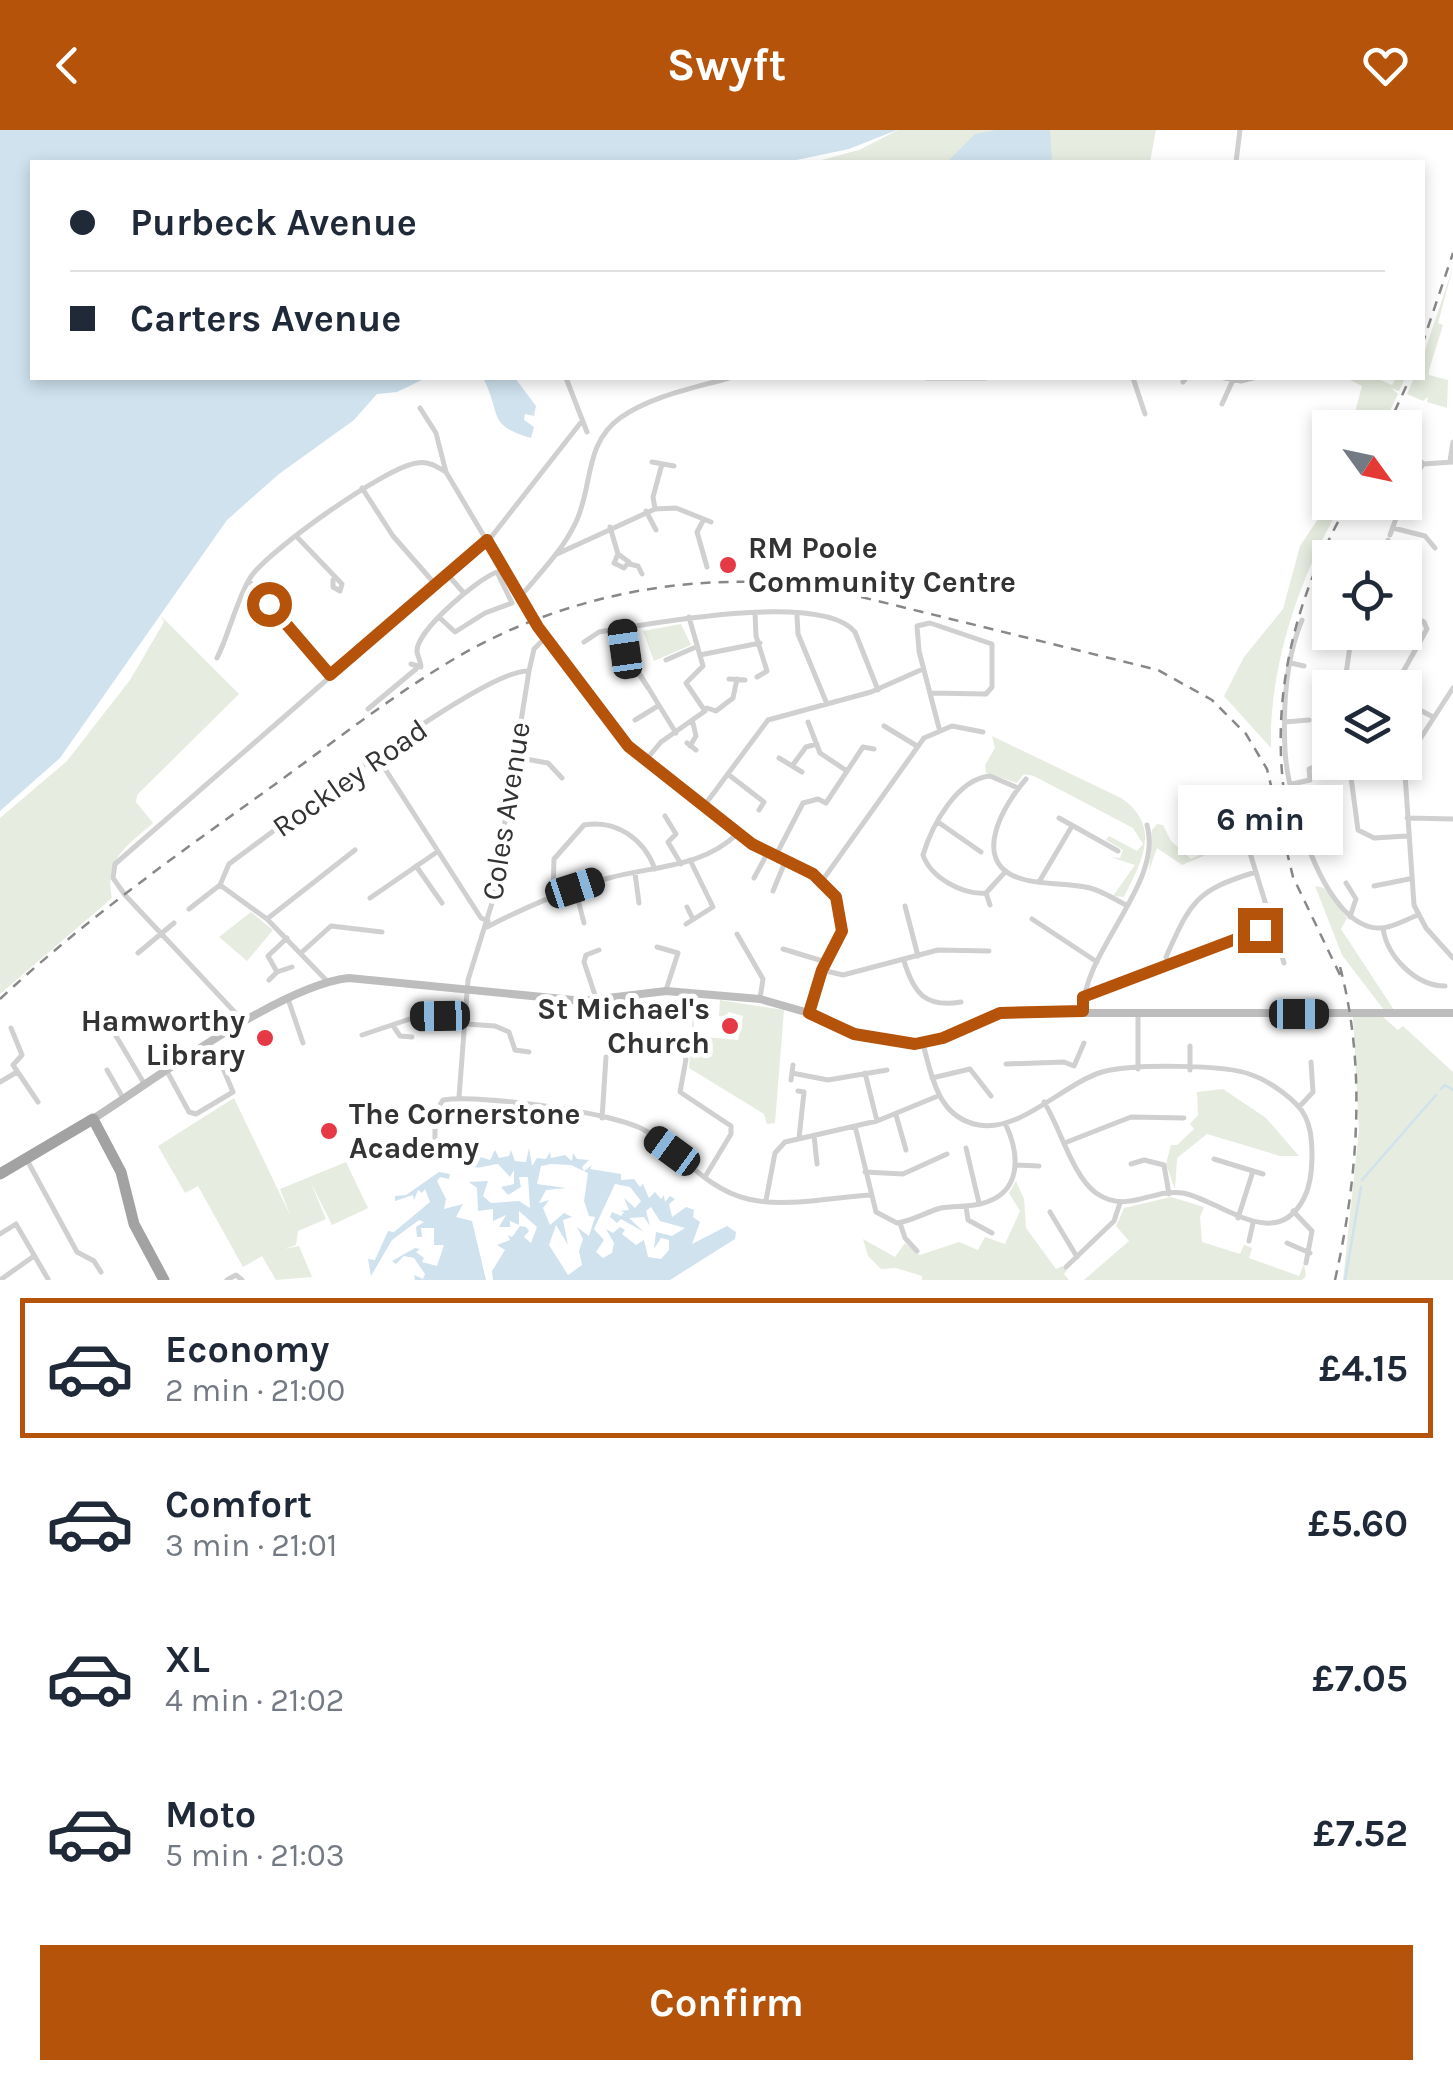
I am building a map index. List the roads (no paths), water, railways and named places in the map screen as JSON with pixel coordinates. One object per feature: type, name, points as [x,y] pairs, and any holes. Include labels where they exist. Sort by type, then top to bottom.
[{"type":"highway","points":[[0,1174],[93,1119],[124,1178],[134,1224],[164,1280]]},
{"type":"main road","points":[[93,1119],[244,1022],[326,981],[348,978],[468,987],[583,1002],[666,992],[760,999],[809,1013],[865,1036],[924,1044],[992,1014],[1453,1013]]},
{"type":"main road","points":[[106,1111],[101,1121],[106,1143]]},
{"type":"street","points":[[1236,160],[1240,130]]},
{"type":"street","points":[[567,380],[587,432]]},
{"type":"street","points":[[520,596],[570,533],[582,506],[598,443],[631,412],[723,380]]},
{"type":"street","points":[[1134,380],[1144,414]]},
{"type":"street","points":[[1222,404],[1227,380]]},
{"type":"street","points":[[420,408],[436,433],[446,472],[545,638],[610,724],[645,761],[738,833],[768,854],[822,882],[836,897],[843,921],[809,1013]]},
{"type":"street","points":[[244,1022],[112,878],[123,854],[487,540],[582,421]]},
{"type":"street","points":[[1422,464],[1452,461],[1453,442]]},
{"type":"street","points":[[652,462],[674,466]]},
{"type":"street","points":[[216,658],[249,581],[297,537],[362,488],[416,463],[431,464],[446,472]]},
{"type":"street","points":[[654,509],[652,497],[662,464]]},
{"type":"street","points":[[362,488],[393,536],[435,584]]},
{"type":"street","points":[[554,556],[646,511],[676,508],[707,520],[697,532],[707,567]]},
{"type":"street","points":[[646,511],[656,530]]},
{"type":"street","points":[[1388,540],[1395,520]]},
{"type":"street","points":[[610,527],[618,554],[616,567],[638,566],[642,574]]},
{"type":"street","points":[[570,533],[578,541]]},
{"type":"street","points":[[1390,534],[1424,536],[1434,548]]},
{"type":"street","points":[[297,537],[333,580]]},
{"type":"street","points":[[618,554],[629,564]]},
{"type":"street","points":[[368,709],[414,667],[423,664],[418,648],[440,618],[463,592],[494,572],[513,600],[455,632],[440,618]]},
{"type":"street","points":[[447,574],[463,592]]},
{"type":"street","points":[[249,581],[330,675]]},
{"type":"street","points":[[715,605],[717,613]]},
{"type":"street","points":[[755,611],[770,673],[757,677]]},
{"type":"street","points":[[584,642],[600,632],[717,613],[755,611],[797,616],[849,625],[878,690]]},
{"type":"street","points":[[797,616],[798,634],[827,704]]},
{"type":"street","points":[[690,618],[702,667],[686,682],[706,708],[714,712],[728,702],[735,695],[737,679]]},
{"type":"street","points":[[1302,620],[1290,663],[1285,722],[1287,777],[1312,860],[1333,899],[1350,917],[1383,928],[1418,915]]},
{"type":"street","points":[[930,693],[986,694],[992,687],[992,644],[921,624],[915,631],[923,668],[939,728]]},
{"type":"street","points":[[622,628],[625,649],[645,676],[676,733]]},
{"type":"street","name":"Coles Avenue","points":[[459,1098],[468,987],[488,924],[534,649],[545,638]]},
{"type":"street","points":[[700,655],[760,643]]},
{"type":"street","points":[[666,660],[696,647]]},
{"type":"street","points":[[1290,663],[1304,666]]},
{"type":"street","points":[[704,806],[768,720],[878,690],[923,668]]},
{"type":"street","name":"Rockley Road","points":[[189,908],[220,885],[229,864],[378,758],[474,692],[520,670],[529,672]]},
{"type":"street","points":[[728,678],[745,680]]},
{"type":"street","points":[[1453,688],[1407,762],[1406,818],[1409,879],[1418,915],[1453,958]]},
{"type":"street","points":[[639,720],[658,706]]},
{"type":"street","points":[[645,761],[706,708]]},
{"type":"street","points":[[1422,712],[1433,718]]},
{"type":"street","points":[[1285,722],[1309,720]]},
{"type":"street","points":[[808,722],[820,753],[847,771]]},
{"type":"street","points":[[691,746],[696,736],[693,723]]},
{"type":"street","points":[[894,731],[901,724]]},
{"type":"street","points":[[884,726],[918,746]]},
{"type":"street","points":[[822,882],[918,746],[939,728],[964,726],[982,732]]},
{"type":"street","points":[[792,766],[806,747],[817,744]]},
{"type":"street","points":[[776,857],[803,803],[818,799],[826,803],[863,747],[874,750]]},
{"type":"street","points":[[514,757],[548,763],[562,778]]},
{"type":"street","points":[[378,758],[488,924],[575,888],[681,864],[738,833]]},
{"type":"street","points":[[778,758],[802,772]]},
{"type":"street","points":[[1292,784],[1310,780],[1312,768]]},
{"type":"street","points":[[729,774],[764,802],[759,810]]},
{"type":"street","points":[[986,893],[963,890],[926,864],[924,855],[938,822],[972,780],[995,776],[1018,788]]},
{"type":"street","points":[[1026,779],[994,834],[996,856],[1006,872],[1040,882],[1092,888],[1126,905]]},
{"type":"street","points":[[1351,780],[1358,830],[1374,838],[1407,836]]},
{"type":"street","points":[[665,816],[676,834],[668,842],[681,864]]},
{"type":"street","points":[[1059,818],[1118,851]]},
{"type":"street","points":[[1406,818],[1453,819]]},
{"type":"street","points":[[938,822],[981,852]]},
{"type":"street","points":[[553,895],[554,859],[584,825],[611,826],[630,834],[644,846],[655,868]]},
{"type":"street","points":[[1083,1011],[1083,997],[1097,962],[1149,853],[1147,825]]},
{"type":"street","points":[[1040,882],[1072,826]]},
{"type":"street","points":[[268,919],[355,850]]},
{"type":"street","points":[[370,898],[437,852]]},
{"type":"street","points":[[1250,853],[1284,963]]},
{"type":"street","points":[[754,878],[768,854]]},
{"type":"street","points":[[687,906],[690,921],[710,911],[713,900],[690,860]]},
{"type":"street","points":[[772,890],[785,862]]},
{"type":"street","points":[[416,866],[442,902]]},
{"type":"street","points":[[986,893],[1006,872]]},
{"type":"street","points":[[1170,966],[1166,957],[1193,900],[1212,887],[1256,872]]},
{"type":"street","points":[[635,873],[639,903]]},
{"type":"street","points":[[1374,886],[1409,879]]},
{"type":"street","points":[[1346,883],[1356,899],[1350,917]]},
{"type":"street","points":[[220,885],[268,919],[326,981]]},
{"type":"street","points":[[575,888],[585,917]]},
{"type":"street","points":[[986,893],[990,905]]},
{"type":"street","points":[[904,906],[918,956]]},
{"type":"street","points":[[1032,918],[1097,962]]},
{"type":"street","points":[[138,953],[174,924]]},
{"type":"street","points":[[1083,997],[1273,924]]},
{"type":"street","points":[[302,952],[330,926],[382,932]]},
{"type":"street","points":[[1383,928],[1391,952],[1414,974],[1426,984],[1445,986]]},
{"type":"street","points":[[737,934],[763,979],[760,999]]},
{"type":"street","points":[[277,972],[268,956],[286,938]]},
{"type":"street","points":[[658,947],[678,952],[666,992]]},
{"type":"street","points":[[783,949],[826,962]]},
{"type":"street","points":[[596,998],[584,962],[586,956],[599,950]]},
{"type":"street","points":[[822,970],[842,975],[904,962],[938,950],[989,951]]},
{"type":"street","points":[[904,962],[911,986],[923,1000],[940,1005],[957,1000]]},
{"type":"street","points":[[269,980],[277,972],[292,967]]},
{"type":"street","points":[[1407,984],[1414,974]]},
{"type":"street","points":[[288,998],[300,1039]]},
{"type":"street","points":[[1138,1012],[1138,1070]]},
{"type":"street","points":[[362,1034],[420,1016],[503,1028],[509,1032],[514,1050],[528,1052]]},
{"type":"street","points":[[394,1027],[400,1036],[412,1036]]},
{"type":"street","points":[[11,1028],[22,1055],[13,1065],[38,1102]]},
{"type":"street","points":[[116,1036],[146,1087]]},
{"type":"street","points":[[121,1044],[129,1040]]},
{"type":"street","points":[[1074,1066],[1084,1043]]},
{"type":"street","points":[[636,1044],[679,1045],[685,1053],[681,1094],[732,1129],[705,1177]]},
{"type":"street","points":[[924,1044],[938,1096],[966,1122],[986,1126],[1005,1123],[1083,1080],[1113,1070],[1249,1073],[1299,1107],[1310,1130],[1310,1180],[1305,1197],[1294,1211],[1274,1221],[1253,1223],[1183,1193],[1120,1203],[1086,1184],[1044,1102]]},
{"type":"street","points":[[1190,1046],[1190,1070]]},
{"type":"street","points":[[168,1072],[189,1112],[196,1114],[233,1092],[217,1054]]},
{"type":"street","points":[[602,1118],[606,1057]]},
{"type":"street","points":[[1006,1064],[1064,1062],[1074,1066],[1083,1080]]},
{"type":"street","points":[[1299,1107],[1313,1092],[1311,1062]]},
{"type":"street","points":[[932,1078],[970,1069],[987,1094]]},
{"type":"street","points":[[106,1070],[124,1100]]},
{"type":"street","points":[[792,1073],[828,1080],[887,1070]]},
{"type":"street","points":[[0,1082],[16,1072]]},
{"type":"street","points":[[866,1074],[877,1121]]},
{"type":"street","points":[[798,1092],[804,1092],[799,1138]]},
{"type":"street","points":[[766,1200],[778,1149],[799,1138],[896,1115],[938,1096]]},
{"type":"street","points":[[434,1147],[436,1108],[443,1100],[459,1098],[602,1118],[643,1129],[705,1177],[749,1200],[870,1195]]},
{"type":"street","points":[[896,1115],[906,1150]]},
{"type":"street","points":[[1067,1142],[1130,1118],[1184,1118]]},
{"type":"street","points":[[855,1126],[870,1195],[880,1216],[900,1223],[939,1209],[979,1204],[1002,1194],[1017,1164],[1005,1123]]},
{"type":"street","points":[[814,1135],[817,1164]]},
{"type":"street","points":[[966,1148],[979,1204]]},
{"type":"street","points":[[865,1172],[903,1174],[940,1161],[947,1154]]},
{"type":"street","points":[[26,1158],[77,1252],[94,1261],[101,1272]]},
{"type":"street","points":[[1214,1159],[1263,1174]]},
{"type":"street","points":[[1130,1164],[1144,1160],[1164,1166],[1169,1194]]},
{"type":"street","points":[[1017,1164],[1038,1166]]},
{"type":"street","points":[[1238,1218],[1254,1171]]},
{"type":"street","points":[[1066,1267],[1114,1221],[1120,1203]]},
{"type":"street","points":[[966,1206],[968,1220],[992,1233]]},
{"type":"street","points":[[1294,1211],[1311,1227],[1306,1264]]},
{"type":"street","points":[[1050,1212],[1076,1257]]},
{"type":"street","points":[[900,1223],[905,1238],[917,1251]]},
{"type":"street","points":[[1248,1241],[1253,1223]]},
{"type":"street","points":[[0,1234],[16,1224],[48,1278]]},
{"type":"street","points":[[1287,1243],[1310,1252]]},
{"type":"street","points":[[0,1280],[34,1256]]},
{"type":"street","points":[[227,1280],[236,1275],[242,1280]]},
{"type":"water","points":[[0,130],[897,130],[849,149],[797,160],[30,160],[30,380],[422,380],[397,392],[377,394],[354,420],[279,474],[227,520],[60,758],[0,811]]},
{"type":"water","points":[[1050,130],[1052,160],[949,160],[975,134]]},
{"type":"water","points":[[484,380],[516,380],[536,406],[534,416],[525,414],[524,420],[534,427],[531,438],[501,423]]},
{"type":"water","points":[[529,1148],[532,1166],[537,1158],[546,1159],[550,1152],[551,1158],[565,1155],[572,1161],[573,1153],[577,1159],[589,1160],[582,1167],[584,1171],[592,1165],[590,1169],[621,1174],[621,1180],[634,1179],[640,1187],[643,1184],[649,1198],[655,1192],[661,1199],[664,1195],[665,1202],[670,1196],[675,1199],[669,1204],[672,1217],[686,1207],[694,1210],[693,1217],[700,1222],[692,1244],[727,1226],[736,1232],[735,1239],[670,1280],[493,1280],[492,1271],[505,1250],[497,1245],[510,1240],[508,1235],[512,1237],[520,1226],[529,1231],[524,1237],[531,1243],[537,1227],[519,1211],[519,1225],[510,1221],[510,1227],[499,1227],[506,1215],[493,1221],[493,1209],[478,1211],[477,1188],[469,1182],[488,1181],[483,1196],[491,1203],[519,1201],[530,1208],[528,1177],[519,1177],[521,1187],[508,1195],[501,1187],[514,1184],[514,1170],[510,1177],[498,1164],[478,1168],[466,1163],[476,1166],[481,1157],[490,1160],[495,1150],[499,1158],[509,1156],[511,1150],[515,1161],[526,1162]],"holes":[[[571,1165],[588,1173],[584,1201],[589,1216],[595,1217],[589,1236],[577,1227],[583,1239],[579,1251],[582,1265],[568,1275],[549,1245],[556,1225],[568,1245],[563,1220],[572,1217],[564,1213],[550,1225],[543,1208],[549,1200],[539,1203],[546,1190],[566,1188],[537,1184],[541,1166]],[[615,1184],[630,1187],[641,1201],[635,1208],[624,1198],[629,1210],[619,1211],[624,1212],[621,1216],[612,1212],[610,1217],[617,1223],[621,1219],[644,1232],[629,1218],[644,1217],[650,1226],[646,1211],[651,1207],[660,1221],[685,1228],[672,1236],[656,1232],[654,1249],[661,1238],[669,1240],[669,1250],[661,1259],[648,1257],[644,1240],[636,1245],[622,1234],[625,1230],[620,1227],[613,1233],[606,1229],[614,1243],[612,1253],[603,1258],[596,1252],[604,1240],[594,1229]]]},
{"type":"water","points":[[439,1172],[450,1174],[449,1179],[440,1177],[437,1181],[446,1199],[444,1209],[463,1204],[456,1217],[472,1221],[486,1280],[415,1280],[414,1275],[423,1279],[425,1274],[414,1258],[404,1256],[396,1264],[392,1261],[415,1248],[420,1249],[416,1252],[424,1258],[422,1262],[437,1266],[444,1245],[434,1245],[434,1228],[421,1228],[422,1237],[417,1237],[416,1227],[424,1222],[419,1220],[392,1240],[371,1276],[368,1259],[375,1260],[388,1231],[394,1232],[430,1202],[425,1189],[422,1193],[418,1190],[414,1200],[413,1195],[395,1201],[395,1196],[406,1195]]},
{"type":"waterway","points":[[1441,1089],[1445,1085],[1453,1090]]},
{"type":"waterway","points":[[1362,1180],[1436,1095]]},
{"type":"waterway","points":[[1345,1280],[1361,1187]]},
{"type":"railway","points":[[1425,336],[1453,253]]},
{"type":"railway","points":[[1395,410],[1409,380]]},
{"type":"railway","points":[[1284,792],[1281,716],[1292,642],[1315,571],[1339,520]]},
{"type":"railway","points":[[0,999],[157,870],[378,709],[454,659],[497,636],[589,602],[687,584],[736,582],[833,590],[1158,670],[1212,700],[1246,734],[1267,769],[1293,877],[1341,977]]},
{"type":"railway","points":[[1335,1280],[1349,1202],[1356,1121],[1353,1041],[1339,963]]},
{"type":"place","name":"RM Poole Community Centre","points":[[728,565]]},
{"type":"place","name":"St Michael's Church","points":[[730,1026]]},
{"type":"place","name":"Hamworthy Library","points":[[265,1038]]},
{"type":"place","name":"The Cornerstone Academy","points":[[329,1131]]}]
